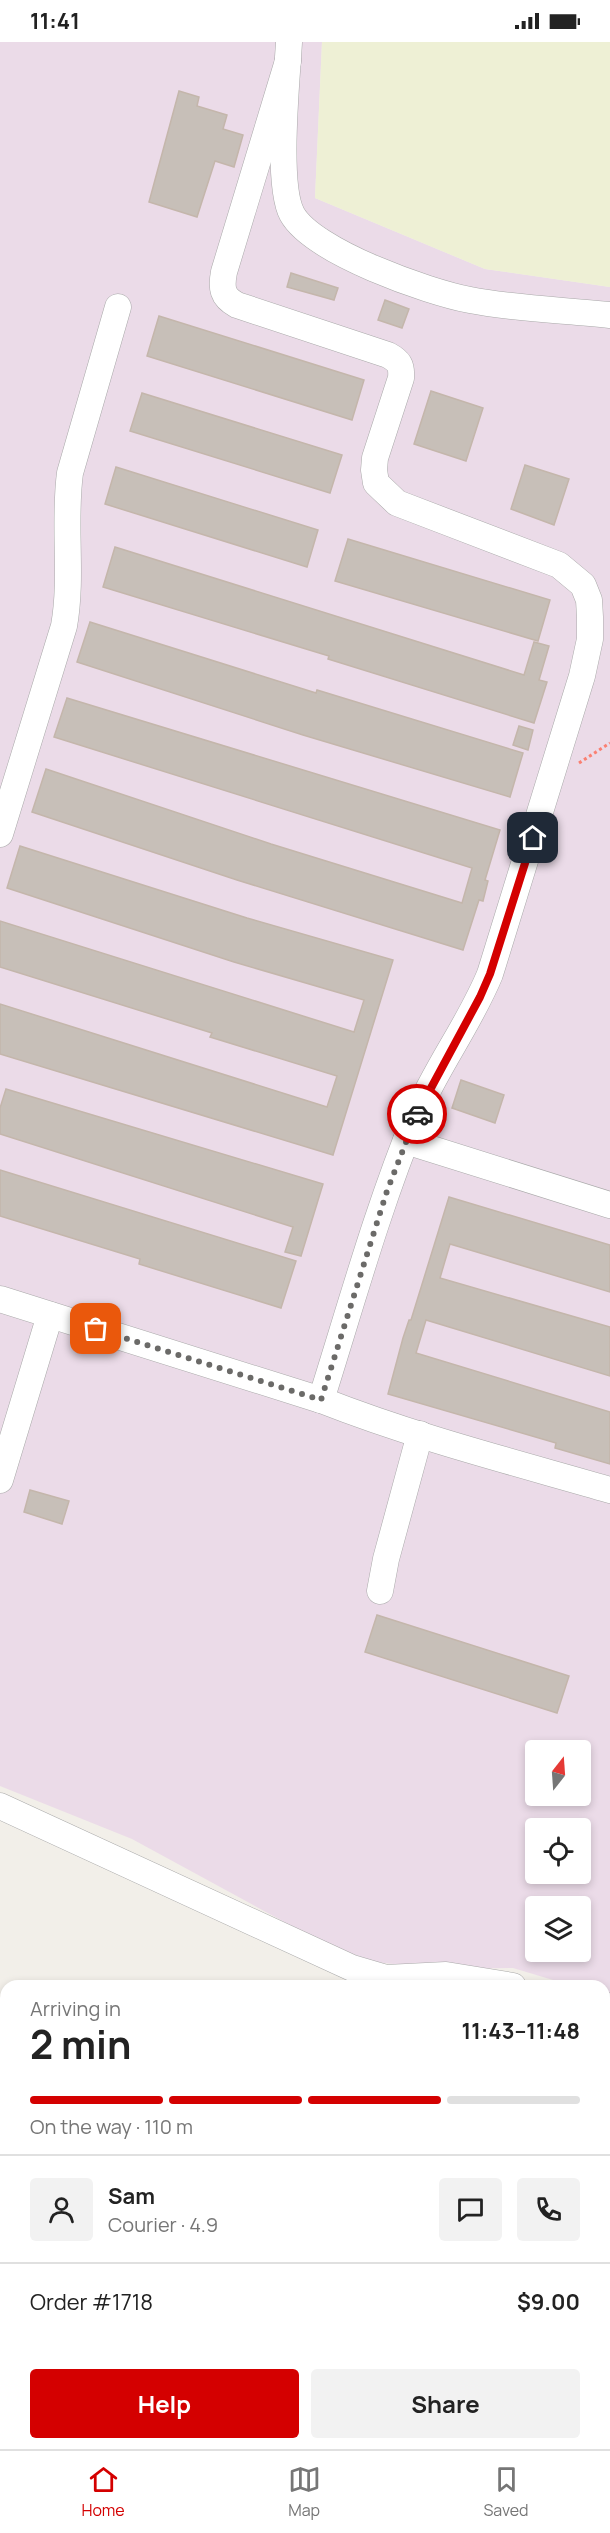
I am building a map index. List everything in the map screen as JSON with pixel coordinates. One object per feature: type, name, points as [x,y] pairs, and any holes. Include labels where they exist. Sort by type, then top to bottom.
[{"type":"lane","points":[[289,51],[283,162],[286,193],[292,214],[307,230],[325,244],[365,264],[437,292],[471,300],[610,315]]},
{"type":"lane","points":[[289,51],[224,272],[223,292],[228,300],[237,305],[398,360],[402,370],[375,458],[376,483],[397,503],[559,566],[583,585],[589,600],[590,639],[582,676],[554,771],[490,974],[480,997],[426,1096],[406,1141],[321,1400]]},
{"type":"lane","points":[[0,834],[64,626],[69,599],[67,497],[70,473],[118,308]]},
{"type":"lane","points":[[406,1141],[610,1205]]},
{"type":"lane","points":[[0,1299],[321,1400],[420,1434],[610,1491]]},
{"type":"lane","points":[[0,1480],[51,1315]]},
{"type":"lane","points":[[380,1591],[386,1559],[420,1434]]},
{"type":"lane","points":[[0,1806],[352,1968],[386,1978],[446,1975],[476,1980]]},
{"type":"path","points":[[554,771],[575,766],[610,742]]},
{"type":"shaded area","points":[[0,42],[322,42],[315,198],[485,269],[610,287],[610,1980],[553,1980],[513,1968],[443,1969],[374,1962],[321,1942],[132,1839],[0,1786]]},
{"type":"green space","points":[[322,42],[610,42],[610,287],[485,269],[315,198]]},
{"type":"building","points":[[179,91],[199,97],[197,106],[227,115],[223,129],[243,135],[234,167],[215,161],[197,217],[149,202]]},
{"type":"building","points":[[291,273],[338,288],[334,300],[287,287]]},
{"type":"building","points":[[385,300],[409,309],[402,328],[378,320]]},
{"type":"building","points":[[159,316],[364,380],[352,420],[147,356]]},
{"type":"building","points":[[431,391],[483,408],[466,461],[414,444]]},
{"type":"building","points":[[142,393],[342,455],[330,493],[130,431]]},
{"type":"building","points":[[525,465],[569,479],[554,525],[511,509]]},
{"type":"building","points":[[116,467],[318,530],[307,567],[105,504]]},
{"type":"building","points":[[348,539],[550,600],[538,641],[335,581]]},
{"type":"building","points":[[115,547],[524,675],[534,642],[549,646],[539,680],[547,682],[534,723],[328,659],[329,656],[103,587]]},
{"type":"building","points":[[90,622],[316,693],[317,690],[523,753],[510,797],[303,735],[77,662]]},
{"type":"building","points":[[67,698],[500,830],[485,880],[488,881],[483,901],[479,900],[463,950],[237,880],[32,812],[46,769],[271,844],[462,903],[472,868],[54,737]]},
{"type":"building","points":[[519,726],[533,730],[528,750],[513,745]]},
{"type":"building","points":[[20,846],[247,918],[393,960],[333,1155],[0,1054],[0,1004],[327,1107],[337,1076],[210,1037],[212,1033],[0,967],[0,921],[354,1032],[364,1000],[234,962],[7,888]]},
{"type":"building","points":[[461,1080],[504,1095],[495,1123],[452,1108]]},
{"type":"building","points":[[6,1089],[323,1184],[301,1256],[285,1252],[293,1227],[0,1134],[0,1108]]},
{"type":"building","points":[[0,1170],[296,1261],[281,1308],[139,1264],[140,1259],[0,1216]]},
{"type":"building","points":[[449,1197],[610,1245],[610,1292],[450,1244],[440,1278],[610,1327],[610,1376],[426,1320],[416,1353],[610,1412],[610,1464],[555,1448],[556,1443],[388,1394],[403,1338],[409,1320],[411,1320]]},
{"type":"building","points":[[30,1490],[69,1501],[62,1524],[24,1512]]},
{"type":"building","points":[[377,1615],[569,1676],[557,1713],[365,1652]]},
{"type":"way so far","points":[[96,1329],[321,1400],[387,1191],[417,1114]]},
{"type":"route","points":[[417,1114],[490,974],[533,838]]}]
